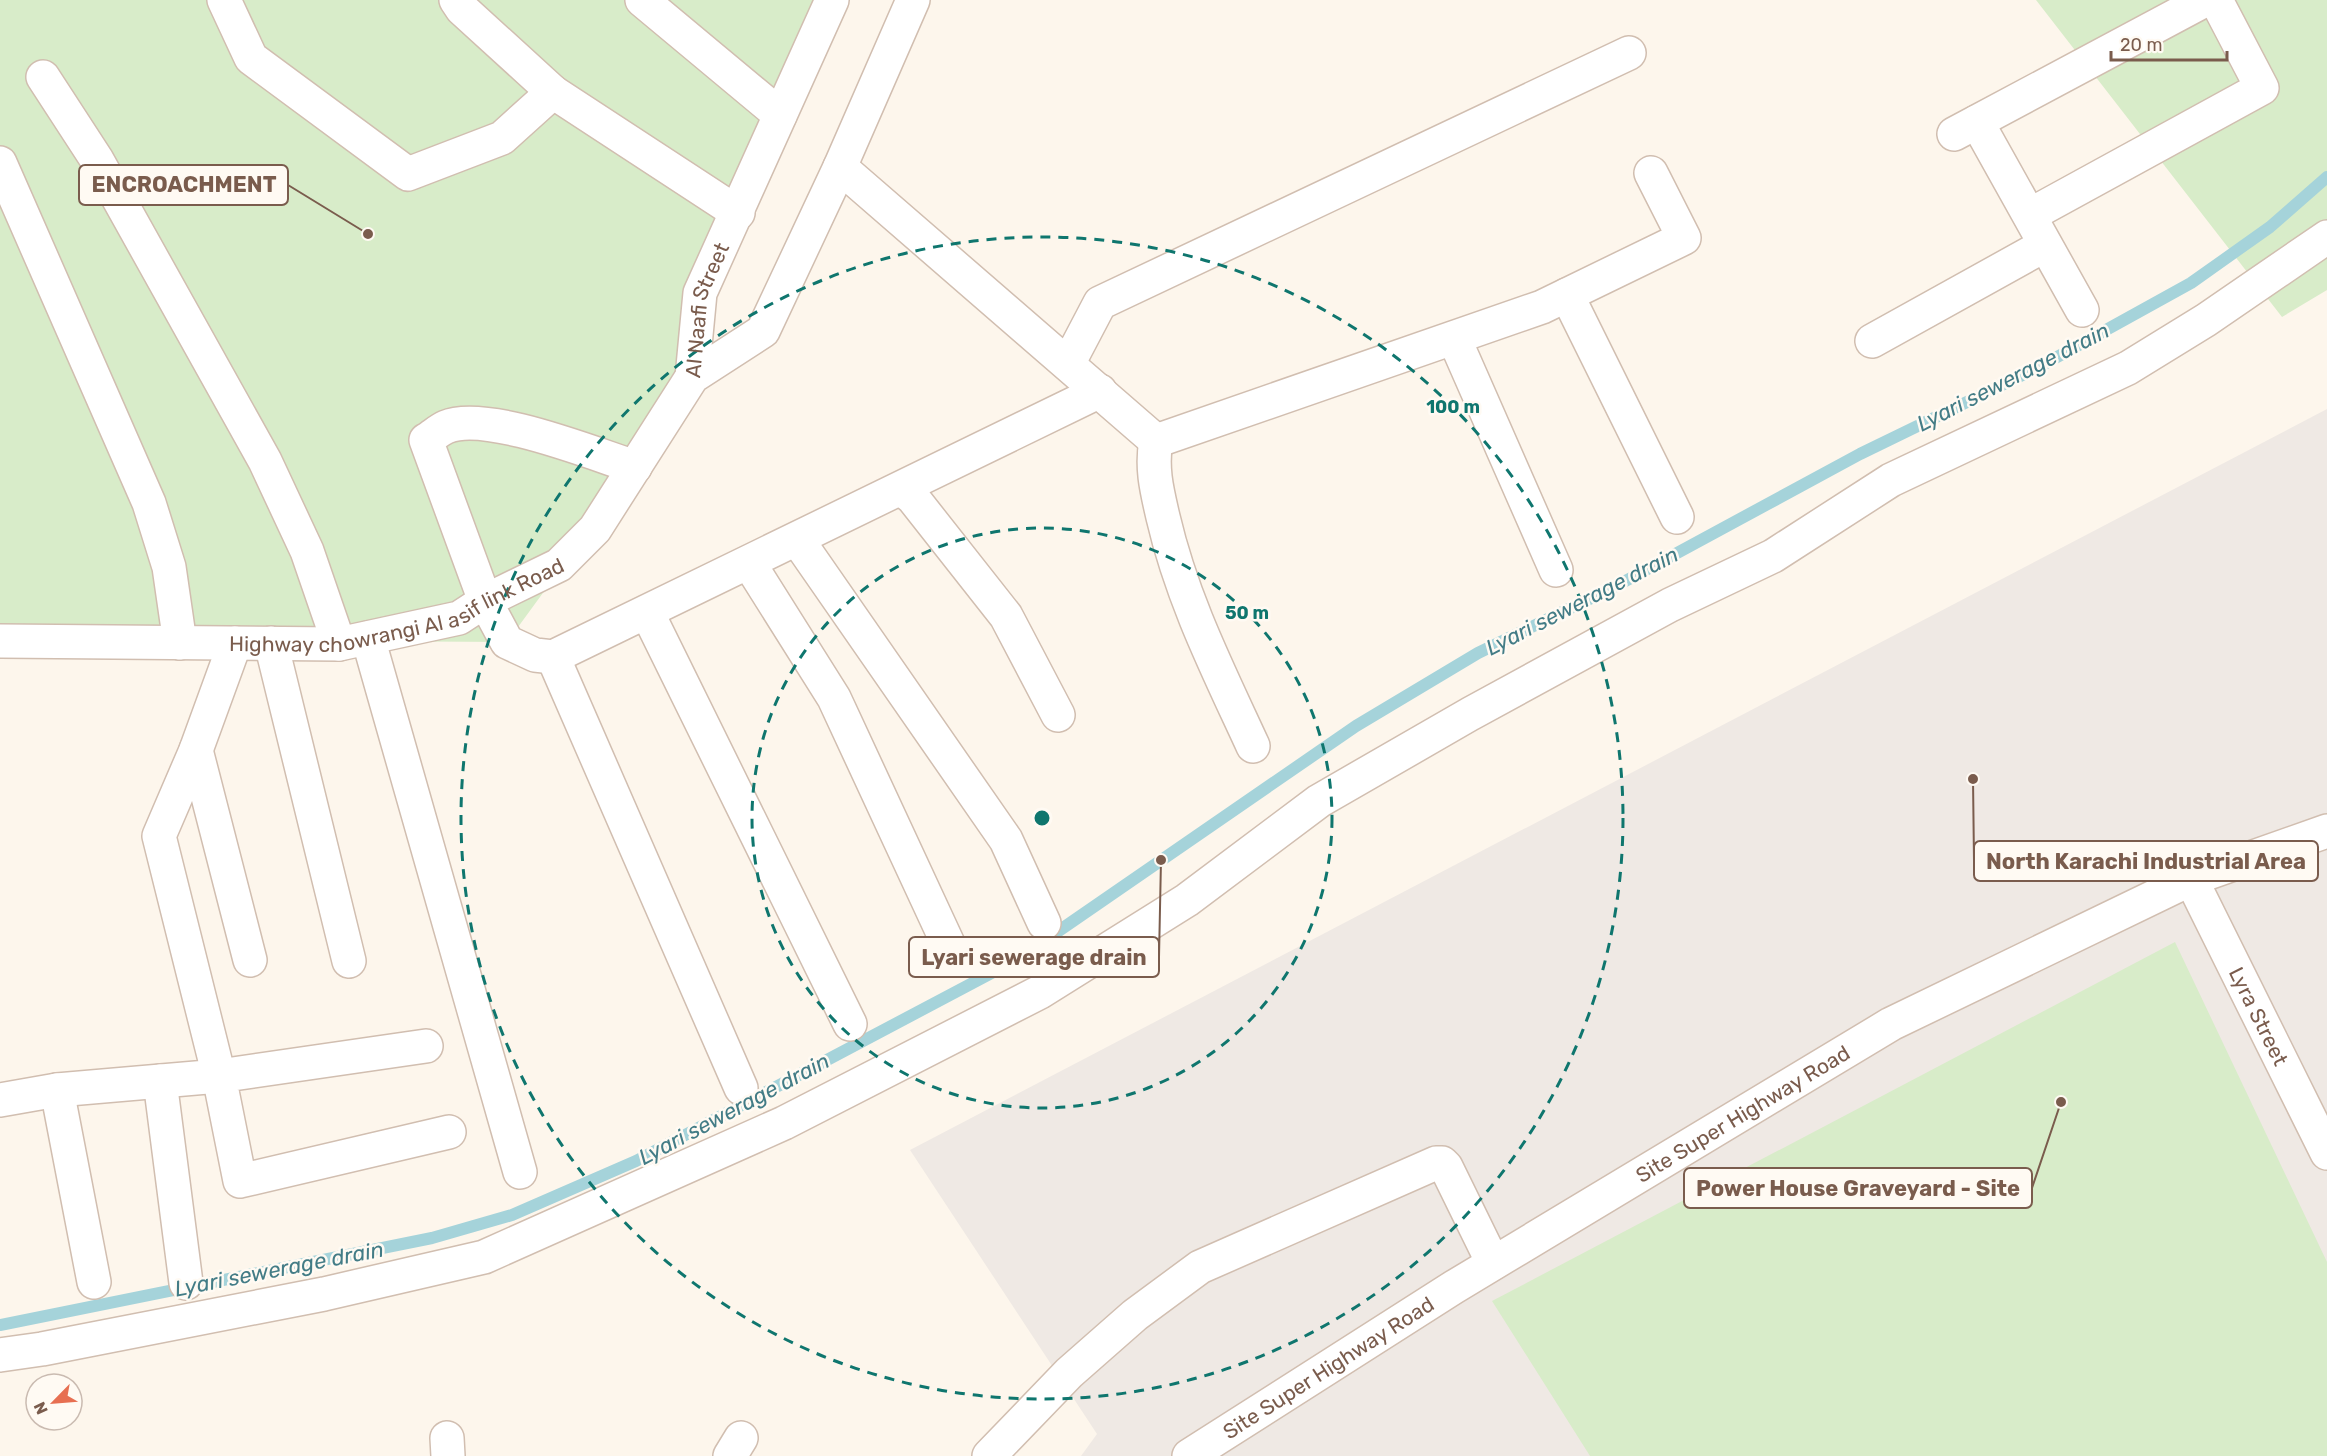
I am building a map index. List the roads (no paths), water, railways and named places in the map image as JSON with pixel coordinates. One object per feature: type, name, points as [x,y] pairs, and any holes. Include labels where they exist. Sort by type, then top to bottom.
[{"type":"street","points":[[224,0],[251,58],[408,174],[502,138],[553,93]]},
{"type":"street","points":[[456,0],[553,93],[738,213]]},
{"type":"street","points":[[642,0],[780,115]]},
{"type":"street","name":"Al Naafi Street","points":[[692,377],[700,293],[832,0]]},
{"type":"street","name":"Al Naafi Street","points":[[692,377],[763,331],[840,167],[914,0]]},
{"type":"street","points":[[2082,310],[2030,215],[1966,128],[2205,0]]},
{"type":"street","points":[[2030,215],[2262,88],[2216,0]]},
{"type":"street","points":[[1068,364],[1100,303],[1629,53]]},
{"type":"street","points":[[43,77],[98,160],[265,461],[307,551],[354,641],[520,1172]]},
{"type":"street","points":[[0,163],[149,503],[169,567],[180,643]]},
{"type":"street","points":[[840,167],[1156,441]]},
{"type":"street","points":[[1156,441],[1542,307],[1684,238],[1651,173]]},
{"type":"street","points":[[0,1355],[324,1294],[484,1257],[783,1123],[1040,992],[1187,900],[1319,801],[1470,714],[1670,605],[1773,556],[1891,480],[2128,368],[2206,320],[2327,237]]},
{"type":"street","points":[[1872,341],[2045,244]]},
{"type":"street","points":[[1568,295],[1677,517]]},
{"type":"street","points":[[1454,338],[1556,570]]},
{"type":"street","name":"Highway chowrangi Al asif link Road","points":[[0,641],[271,644],[354,641],[459,618],[485,601],[559,566],[595,529],[692,377]]},
{"type":"street","points":[[635,467],[520,429],[467,424],[447,427],[426,440],[485,601],[507,642],[535,655],[553,657],[1100,391]]},
{"type":"street","points":[[1156,441],[1153,472],[1168,538],[1189,607],[1253,746]]},
{"type":"street","points":[[902,489],[913,498],[1006,616],[1058,716]]},
{"type":"street","points":[[797,539],[1006,840],[1044,923]]},
{"type":"street","points":[[749,563],[834,698],[950,948]]},
{"type":"street","points":[[647,612],[850,1024]]},
{"type":"street","points":[[235,643],[196,750],[159,836],[219,1076],[240,1181],[449,1132]]},
{"type":"street","points":[[271,644],[348,961]]},
{"type":"street","points":[[553,657],[741,1088]]},
{"type":"street","points":[[196,750],[250,960]]},
{"type":"street","name":"Site Super Highway Road","points":[[1189,1456],[1493,1263],[1891,1024],[2191,879],[2327,831]]},
{"type":"street","name":"Lyra Street","points":[[2191,879],[2327,1153]]},
{"type":"street","points":[[0,1100],[57,1090],[219,1076],[426,1046]]},
{"type":"street","points":[[160,1081],[186,1283]]},
{"type":"street","points":[[57,1090],[94,1282]]},
{"type":"street","points":[[989,1456],[1069,1373],[1135,1315],[1200,1267],[1436,1163],[1442,1163],[1446,1167],[1493,1263]]},
{"type":"waterway","name":"Lyari sewerage drain","points":[[0,1325],[432,1238],[512,1215],[636,1161],[1018,959],[1356,726],[1478,653],[1618,585],[1860,454],[2039,367],[2191,283],[2270,227],[2327,177]]},
{"type":"place","name":"ENCROACHMENT","points":[[368,234]]},
{"type":"place","name":"North Karachi Industrial Area","points":[[1973,779]]},
{"type":"place","name":"Lyari sewerage drain","points":[[1161,860]]},
{"type":"place","name":"Power House Graveyard - Site","points":[[2061,1102]]}]
